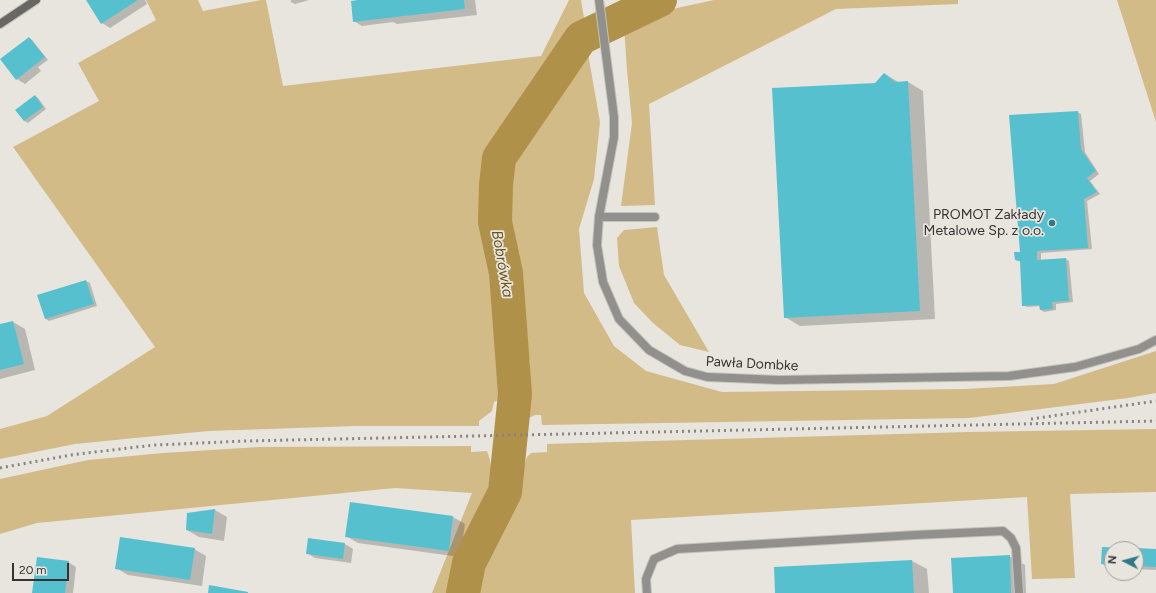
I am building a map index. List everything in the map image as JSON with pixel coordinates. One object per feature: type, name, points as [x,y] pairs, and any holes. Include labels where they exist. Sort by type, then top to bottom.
[{"type":"street","points":[[0,24],[36,0]]},
{"type":"street","name":"Pawła Dombke","points":[[599,0],[614,117],[614,137],[599,217],[597,245],[603,282],[619,319],[649,350],[685,370],[707,377],[779,380],[1009,376],[1075,367],[1139,349],[1156,340]]},
{"type":"street","points":[[599,217],[655,217]]},
{"type":"street","points":[[647,593],[646,578],[654,559],[677,549],[915,534],[1003,531],[1011,538],[1016,548],[1019,593]]},
{"type":"shaded area","points":[[146,0],[198,0],[203,11],[266,0],[283,86],[541,56],[569,0],[581,0],[584,18],[490,151],[483,198],[498,272],[507,384],[504,395],[499,400],[494,402],[492,411],[479,421],[479,426],[355,426],[209,431],[75,444],[0,459],[0,429],[47,416],[155,347],[13,147],[99,101],[78,63],[156,20]]},
{"type":"shaded area","points":[[714,0],[958,0],[958,4],[836,9],[649,104],[655,205],[621,206],[632,123],[624,26],[677,8]]},
{"type":"shaded area","points":[[1117,0],[1156,0],[1156,122]]},
{"type":"shaded area","points":[[587,48],[600,122],[594,179],[579,229],[584,293],[614,346],[646,371],[722,392],[965,389],[1054,384],[1156,351],[1156,393],[1128,398],[969,418],[542,425],[541,415],[535,415],[529,418],[530,364],[515,265],[508,177],[532,127]]},
{"type":"shaded area","points":[[657,227],[664,275],[709,352],[680,345],[653,323],[634,303],[619,266],[617,238],[624,230]]},
{"type":"shaded area","points":[[1156,429],[1156,492],[1070,494],[1075,578],[1032,579],[1027,497],[631,520],[635,593],[432,593],[472,493],[395,488],[37,523],[0,534],[0,479],[88,460],[163,453],[259,447],[471,446],[471,452],[487,451],[492,476],[520,477],[527,457],[531,453],[547,452],[547,444],[969,432]]},
{"type":"building","points":[[86,0],[138,0],[101,24]]},
{"type":"building","points":[[464,0],[465,9],[353,22],[351,1]]},
{"type":"building","points":[[29,37],[45,57],[16,80],[0,59]]},
{"type":"building","points":[[884,73],[895,82],[908,81],[920,311],[784,318],[772,88],[875,83]]},
{"type":"building","points":[[35,95],[43,107],[24,121],[15,110]]},
{"type":"building","name":"PROMOT Zakłady Metalowe Sp. z o.o.","points":[[1078,111],[1081,149],[1096,171],[1087,178],[1097,192],[1084,199],[1088,248],[1037,251],[1037,260],[1066,258],[1069,301],[1052,302],[1053,309],[1040,310],[1039,305],[1022,306],[1020,261],[1015,260],[1014,252],[1020,252],[1009,115]]},
{"type":"building","points":[[86,280],[94,304],[45,319],[37,295]]},
{"type":"building","points":[[13,321],[24,364],[0,370],[0,324]]},
{"type":"building","points":[[350,502],[453,516],[449,551],[345,537]]},
{"type":"building","points":[[215,509],[212,534],[186,530],[187,513]]},
{"type":"building","points":[[120,537],[195,548],[190,580],[115,569]]},
{"type":"building","points":[[308,538],[345,543],[343,559],[306,554]]},
{"type":"building","points":[[1102,547],[1104,547],[1104,564],[1101,564]]},
{"type":"building","points":[[1144,548],[1156,549],[1156,567],[1144,566]]},
{"type":"building","points":[[1010,555],[1011,593],[953,593],[951,558]]},
{"type":"building","points":[[37,557],[69,561],[65,593],[32,593]]},
{"type":"building","points":[[912,560],[914,593],[775,593],[774,567]]},
{"type":"building","points":[[209,585],[248,592],[248,593],[208,593]]},
{"type":"waterway","name":"Bobrówka","points":[[463,593],[469,563],[505,492],[515,394],[506,273],[495,222],[496,185],[499,158],[581,38],[660,0]]},
{"type":"railway","points":[[1031,419],[1156,401]]},
{"type":"railway","points":[[0,468],[71,455],[155,445],[246,441],[1156,421]]},
{"type":"place","name":"PROMOT Zakłady Metalowe Sp. z o.o.","points":[[1052,223]]}]
